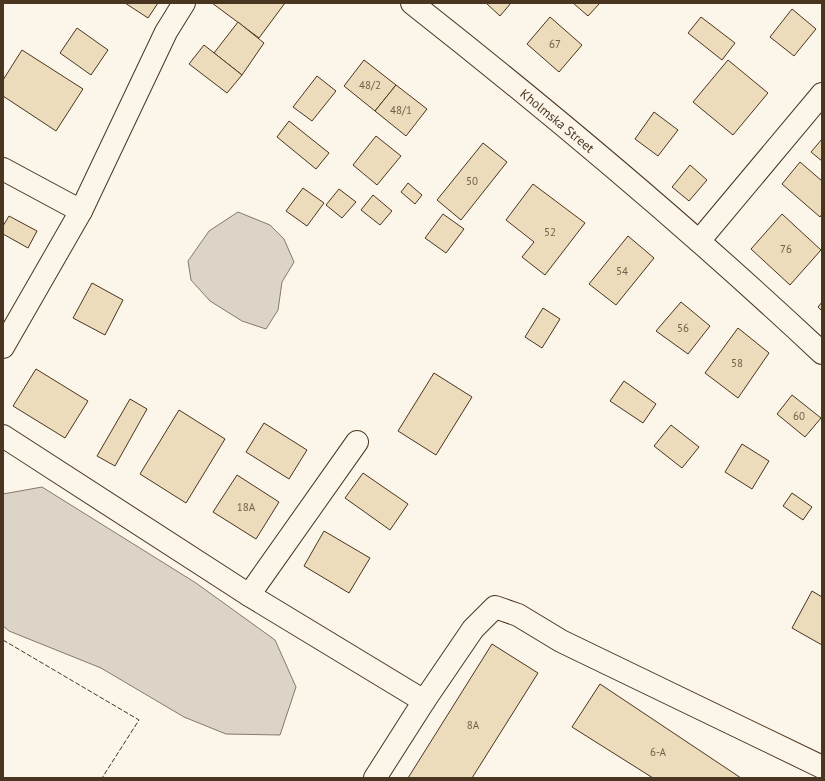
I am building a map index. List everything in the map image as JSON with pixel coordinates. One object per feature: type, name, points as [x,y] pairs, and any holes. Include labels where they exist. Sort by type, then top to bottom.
[{"type":"street","points":[[3,347],[81,211],[166,32],[184,3]]},
{"type":"street","name":"Kholmska Street","points":[[412,3],[505,76],[700,241],[822,353]]},
{"type":"street","points":[[700,241],[822,94]]},
{"type":"street","points":[[3,169],[81,211]]},
{"type":"street","points":[[3,436],[249,595],[424,701]]},
{"type":"street","points":[[249,595],[357,442]]},
{"type":"street","points":[[374,778],[473,629],[495,607],[518,615],[561,641],[822,767]]},
{"type":"shaded area","points":[[238,212],[270,225],[284,239],[294,262],[282,282],[278,310],[266,329],[242,321],[210,301],[191,280],[188,261],[209,231]]},
{"type":"shaded area","points":[[42,487],[196,583],[275,640],[296,687],[280,735],[226,734],[184,717],[101,668],[9,631],[3,626],[3,494]]},
{"type":"building","points":[[125,3],[158,3],[148,18]]},
{"type":"building","points":[[212,3],[285,3],[259,38]]},
{"type":"building","points":[[486,3],[511,3],[500,16]]},
{"type":"building","points":[[573,3],[600,3],[588,16]]},
{"type":"building","points":[[792,9],[816,29],[794,56],[770,37]]},
{"type":"building","points":[[550,17],[582,45],[559,72],[527,44]]},
{"type":"building","points":[[701,17],[735,43],[722,60],[688,33]]},
{"type":"building","points":[[238,22],[264,43],[242,75],[214,53]]},
{"type":"building","points":[[77,28],[108,50],[91,75],[60,53]]},
{"type":"building","points":[[204,45],[242,75],[227,93],[189,64]]},
{"type":"building","points":[[22,50],[83,89],[56,131],[3,96],[3,80]]},
{"type":"building","points":[[364,60],[396,85],[375,111],[344,86]]},
{"type":"building","points":[[728,60],[768,93],[733,135],[693,102]]},
{"type":"building","points":[[317,76],[336,91],[312,121],[293,107]]},
{"type":"building","points":[[396,85],[427,109],[406,136],[375,111]]},
{"type":"building","points":[[654,112],[678,130],[658,156],[635,139]]},
{"type":"building","points":[[289,121],[329,153],[316,169],[277,137]]},
{"type":"building","points":[[376,136],[401,156],[377,185],[353,165]]},
{"type":"building","points":[[822,139],[822,161],[811,152]]},
{"type":"building","points":[[483,143],[507,162],[461,220],[437,200]]},
{"type":"building","points":[[800,162],[822,181],[822,214],[820,217],[782,184]]},
{"type":"building","points":[[690,165],[707,180],[689,201],[672,187]]},
{"type":"building","points":[[408,183],[422,195],[415,204],[401,192]]},
{"type":"building","points":[[533,184],[585,223],[545,275],[522,257],[534,242],[506,220]]},
{"type":"building","points":[[303,188],[324,203],[307,226],[286,211]]},
{"type":"building","points":[[339,189],[356,202],[342,218],[326,205]]},
{"type":"building","points":[[373,195],[392,211],[380,225],[361,210]]},
{"type":"building","points":[[443,214],[464,229],[446,253],[425,238]]},
{"type":"building","points":[[782,214],[821,250],[790,285],[751,249]]},
{"type":"building","points":[[9,216],[37,231],[28,248],[3,234],[3,226]]},
{"type":"building","points":[[628,236],[654,258],[616,305],[589,284]]},
{"type":"building","points":[[92,283],[123,300],[105,335],[73,318]]},
{"type":"building","points":[[681,302],[710,326],[688,354],[656,331]]},
{"type":"building","points":[[822,302],[822,311],[818,307]]},
{"type":"building","points":[[543,308],[560,319],[542,348],[525,337]]},
{"type":"building","points":[[738,328],[769,353],[738,398],[705,373]]},
{"type":"building","points":[[36,369],[88,401],[65,438],[13,406]]},
{"type":"building","points":[[434,373],[472,397],[436,455],[398,431]]},
{"type":"building","points":[[624,381],[656,404],[643,423],[610,401]]},
{"type":"building","points":[[792,395],[821,418],[805,437],[777,414]]},
{"type":"building","points":[[130,399],[147,409],[115,466],[97,456]]},
{"type":"building","points":[[179,410],[225,439],[186,503],[140,474]]},
{"type":"building","points":[[264,423],[307,450],[289,479],[246,452]]},
{"type":"building","points":[[671,425],[699,447],[682,468],[654,446]]},
{"type":"building","points":[[742,444],[769,461],[752,489],[725,472]]},
{"type":"building","points":[[363,473],[408,504],[390,530],[345,498]]},
{"type":"building","points":[[237,475],[279,502],[256,539],[213,512]]},
{"type":"building","points":[[792,493],[812,507],[803,520],[783,506]]},
{"type":"building","points":[[324,531],[370,558],[349,593],[304,566]]},
{"type":"building","points":[[812,591],[822,597],[822,645],[792,628]]},
{"type":"building","points":[[492,644],[538,673],[472,778],[408,778]]},
{"type":"building","points":[[600,684],[741,778],[653,778],[572,727]]},
{"type":"fence","points":[[3,640],[139,720],[102,778]]}]
